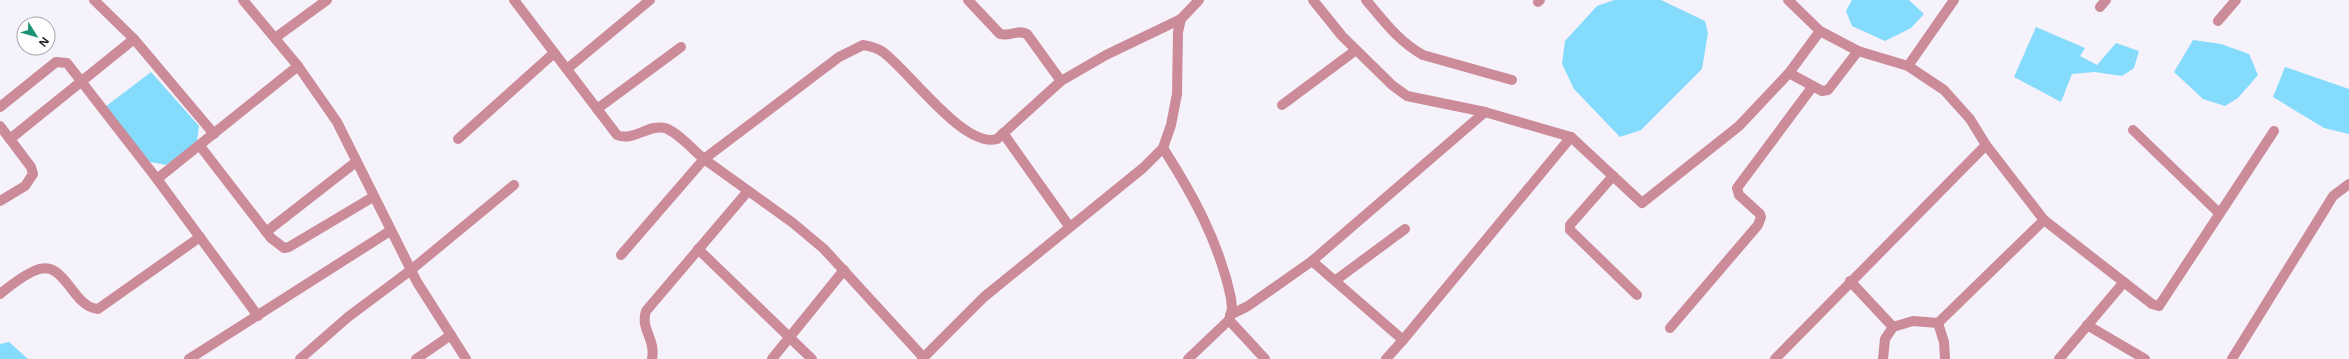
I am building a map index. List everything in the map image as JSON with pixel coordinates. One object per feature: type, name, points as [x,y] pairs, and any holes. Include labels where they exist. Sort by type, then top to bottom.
[{"type":"street","points":[[94,0],[134,39],[214,134]]},
{"type":"street","points":[[243,0],[298,66],[337,122],[373,197],[411,270],[466,359]]},
{"type":"street","points":[[274,38],[327,0]]},
{"type":"street","points":[[514,0],[617,135],[628,137],[655,128],[666,129],[704,159],[793,223],[824,249],[922,358],[984,297],[1069,226],[1143,168],[1163,148],[1171,125],[1178,94],[1178,32],[1181,19]]},
{"type":"street","points":[[567,69],[650,0]]},
{"type":"street","points":[[968,0],[1000,34],[1004,35],[1018,31],[1026,34],[1061,81]]},
{"type":"street","points":[[622,255],[704,159],[839,57],[863,44],[883,52],[936,104],[970,133],[980,139],[989,141],[997,139],[1061,81],[1106,55],[1181,19],[1199,0]]},
{"type":"street","points":[[1313,0],[1336,29],[1356,50],[1392,85],[1408,96],[1485,112],[1571,137],[1642,203],[1739,126],[1789,74],[1820,31]]},
{"type":"street","points":[[1366,0],[1399,38],[1423,55],[1512,80]]},
{"type":"street","points":[[1788,0],[1820,31],[1858,51],[1908,66],[1926,76],[1960,106],[1986,145],[2044,220],[2152,304],[2159,306],[2274,131]]},
{"type":"street","points":[[1908,66],[1954,0]]},
{"type":"street","points":[[2218,21],[2236,0]]},
{"type":"street","points":[[10,139],[81,80],[134,39]]},
{"type":"street","points":[[597,109],[681,47]]},
{"type":"street","points":[[1282,105],[1356,50]]},
{"type":"street","points":[[1789,74],[1822,90],[1828,90],[1858,51]]},
{"type":"street","points":[[458,139],[554,53]]},
{"type":"street","points":[[0,107],[56,62],[67,63],[158,179],[258,316]]},
{"type":"street","points":[[158,179],[298,66]]},
{"type":"street","points":[[1670,328],[1758,226],[1761,217],[1760,214],[1739,195],[1737,188],[1813,86]]},
{"type":"street","points":[[1188,359],[1230,317],[1248,306],[1312,260],[1485,112]]},
{"type":"street","points":[[0,126],[31,167],[33,174],[25,186],[0,201]]},
{"type":"street","points":[[2133,130],[2219,213]]},
{"type":"street","points":[[1003,133],[1069,226]]},
{"type":"street","points":[[1386,359],[1571,137]]},
{"type":"street","points":[[1775,359],[1850,281],[1986,145]]},
{"type":"street","points":[[200,146],[266,232],[279,246],[284,248],[289,247],[373,197]]},
{"type":"street","points":[[1163,148],[1192,193],[1208,225],[1229,286],[1232,309],[1230,317]]},
{"type":"street","points":[[266,232],[356,162]]},
{"type":"street","points":[[1613,176],[1570,226],[1570,230],[1637,296]]},
{"type":"street","points":[[2232,359],[2333,196],[2349,184]]},
{"type":"street","points":[[300,359],[348,317],[411,270],[514,185]]},
{"type":"street","points":[[652,359],[654,350],[652,341],[644,324],[646,312],[748,191]]},
{"type":"street","points":[[1883,359],[1885,339],[1893,326],[1912,321],[1938,323],[2044,220]]},
{"type":"street","points":[[1336,280],[1405,229]]},
{"type":"street","points":[[189,359],[390,231]]},
{"type":"street","points":[[0,294],[34,271],[45,267],[55,271],[66,281],[82,303],[90,308],[98,309],[200,237]]},
{"type":"street","points":[[698,250],[812,359]]},
{"type":"street","points":[[1312,260],[1403,340]]},
{"type":"street","points":[[772,359],[844,270]]},
{"type":"street","points":[[1850,281],[1893,326]]},
{"type":"street","points":[[2059,359],[2124,282]]},
{"type":"street","points":[[1230,317],[1266,359]]},
{"type":"street","points":[[1938,323],[1944,342],[1945,359]]},
{"type":"street","points":[[2087,326],[2145,359]]},
{"type":"street","points":[[416,359],[451,335]]},
{"type":"water","points":[[1614,0],[1661,0],[1705,21],[1708,33],[1702,69],[1641,130],[1620,137],[1574,89],[1562,64],[1565,41],[1597,6]]},
{"type":"water","points":[[1852,0],[1909,0],[1924,14],[1911,28],[1885,41],[1852,26],[1846,11]]},
{"type":"water","points":[[2036,27],[2085,48],[2080,56],[2097,65],[2116,43],[2139,51],[2134,68],[2122,76],[2095,72],[2072,74],[2061,102],[2014,77]]},
{"type":"water","points":[[2193,40],[2221,44],[2249,54],[2258,75],[2238,98],[2225,106],[2203,99],[2174,72]]},
{"type":"water","points":[[2285,67],[2349,89],[2349,134],[2324,128],[2273,97]]},
{"type":"water","points":[[151,72],[199,126],[197,142],[166,165],[146,161],[105,107]]},
{"type":"water","points":[[9,342],[28,359],[0,359],[0,344]]}]
